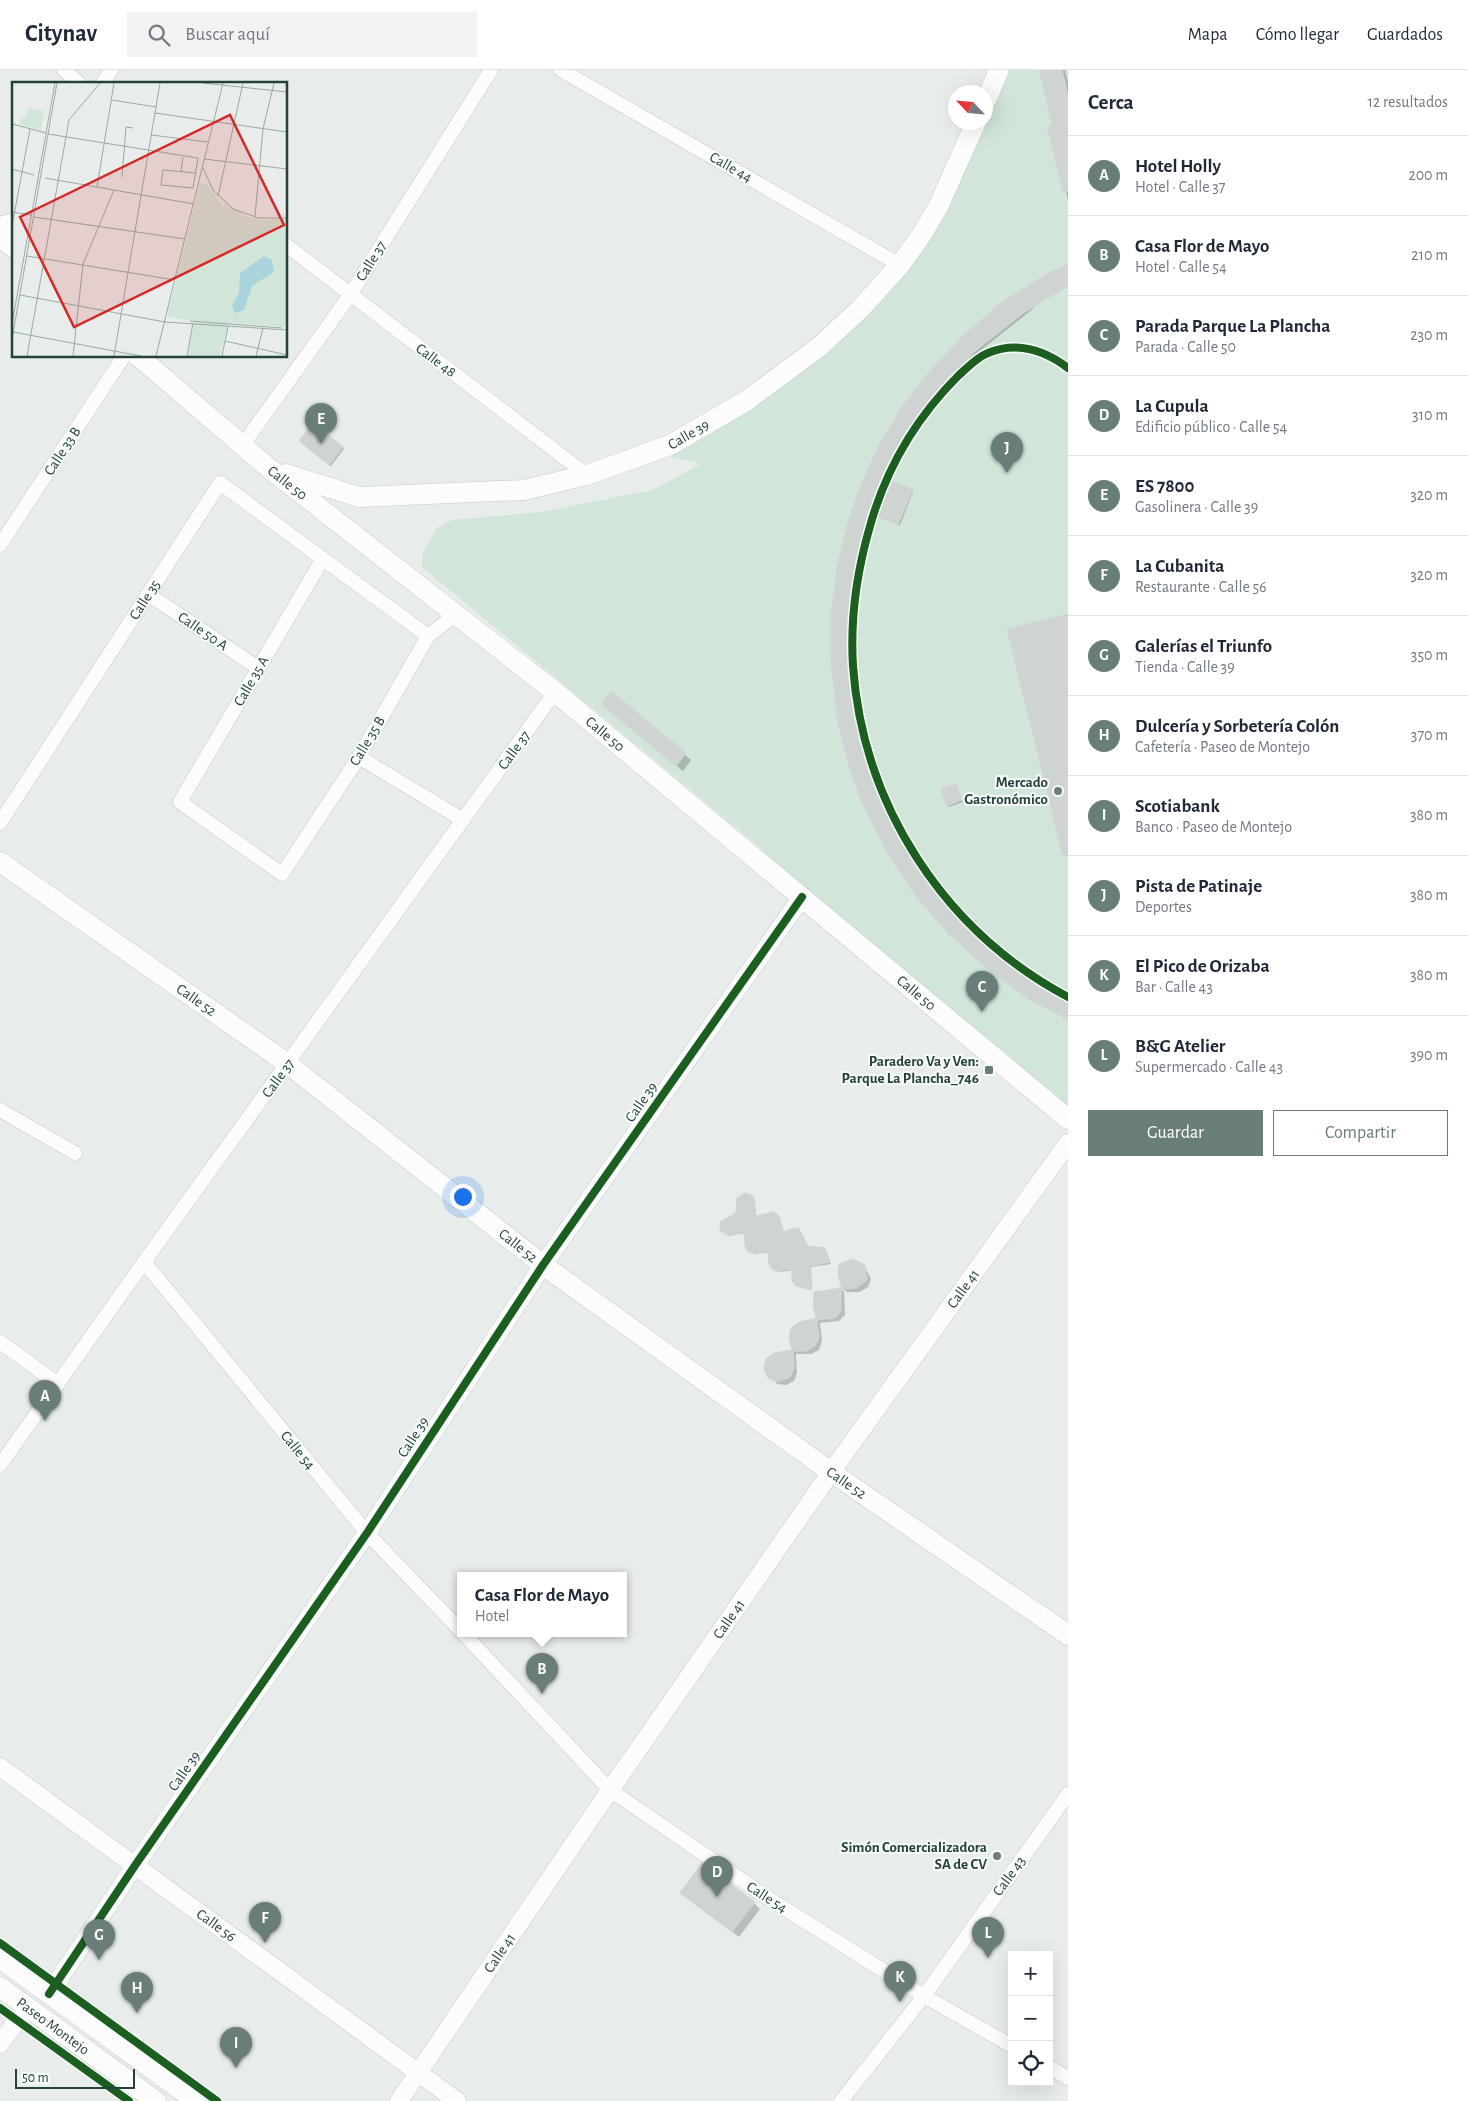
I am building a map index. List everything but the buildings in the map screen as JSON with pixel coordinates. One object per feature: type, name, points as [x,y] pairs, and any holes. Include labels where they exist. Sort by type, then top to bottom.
[{"type":"main road","points":[[992,85],[999,70]]},
{"type":"main road","name":"Calle 39","points":[[270,469],[321,487],[358,497],[524,490],[587,475],[670,445],[746,401],[819,347],[860,309],[900,264],[938,207],[972,130]]},
{"type":"main road","points":[[0,236],[12,246]]},
{"type":"main road","name":"Calle 50","points":[[140,358],[270,469],[555,692],[1068,1119]]},
{"type":"main road","name":"Calle 52","points":[[0,862],[288,1064],[544,1265],[831,1472],[1068,1636]]},
{"type":"main road","points":[[0,1958],[196,2101]]},
{"type":"main road","name":"Paseo Montejo","points":[[0,1987],[156,2101]]},
{"type":"street","points":[[64,70],[78,82]]},
{"type":"street","points":[[103,82],[111,70]]},
{"type":"street","name":"Calle 37","points":[[242,446],[350,295],[491,70]]},
{"type":"street","name":"Calle 44","points":[[561,70],[900,264]]},
{"type":"street","name":"Calle 48","points":[[288,247],[587,475]]},
{"type":"street","name":"Calle 33 B","points":[[0,545],[123,358]]},
{"type":"street","name":"Calle 35","points":[[0,823],[220,483],[322,560]]},
{"type":"street","points":[[322,560],[428,636]]},
{"type":"street","name":"Calle 35 A","points":[[282,874],[180,802],[322,560]]},
{"type":"street","name":"Calle 50 A","points":[[148,594],[258,668]]},
{"type":"street","name":"Calle 35 B","points":[[282,874],[359,757],[428,636],[456,614]]},
{"type":"street","name":"Calle 37","points":[[0,1465],[555,692]]},
{"type":"street","points":[[359,757],[463,820]]},
{"type":"street","name":"Calle 39","points":[[49,1994],[136,1864],[367,1533],[544,1265],[802,897]]},
{"type":"street","points":[[0,1110],[75,1153]]},
{"type":"street","name":"Calle 41","points":[[399,2101],[420,2073],[610,1790],[831,1472],[1068,1143]]},
{"type":"street","name":"Calle 54","points":[[144,1262],[367,1533],[457,1627]]},
{"type":"street","points":[[0,1342],[58,1384]]},
{"type":"street","name":"Calle 54","points":[[467,1637],[610,1790],[771,1900],[924,1996],[1008,2044]]},
{"type":"street","name":"Calle 56","points":[[0,1767],[136,1864],[457,2101]]},
{"type":"street","name":"Calle 43","points":[[841,2101],[924,1996],[1068,1794]]},
{"type":"street","points":[[0,2044],[27,2007]]},
{"type":"street","points":[[1053,2069],[1068,2078]]},
{"type":"green space","points":[[1008,70],[1068,70],[1068,1105],[760,852],[762,849],[422,567],[423,551],[437,528],[452,520],[541,512],[652,490],[701,464],[665,455],[849,329],[981,130],[993,130],[993,105]]},
{"type":"cycle path","points":[[1068,368],[1049,356],[1030,349],[999,349],[984,355],[972,363],[929,409],[904,445],[885,484],[870,526],[858,578],[852,648],[860,718],[873,767],[893,815],[918,859],[948,900],[984,937],[1024,970],[1068,997]]},
{"type":"cycle path","points":[[49,1994],[136,1864],[367,1533],[543,1265],[802,897]]},
{"type":"cycle path","points":[[0,1943],[217,2101]]},
{"type":"cycle path","points":[[0,2008],[129,2101]]},
{"type":"place","name":"ES 7800","points":[[321,444]]},
{"type":"place","name":"Pista de Patinaje","points":[[1007,473]]},
{"type":"place","name":"Mercado Gastronómico","points":[[1058,791]]},
{"type":"place","name":"Parada Parque La Plancha","points":[[982,1012]]},
{"type":"place","name":"Paradero Va y Ven: Parque La Plancha_746","points":[[989,1070]]},
{"type":"place","name":"Hotel Holly","points":[[45,1421]]},
{"type":"place","name":"Casa Flor de Mayo","points":[[542,1694]]},
{"type":"place","name":"Simón Comercializadora SA de CV","points":[[997,1856]]},
{"type":"place","name":"La Cupula","points":[[717,1897]]},
{"type":"place","name":"La Cubanita","points":[[265,1943]]},
{"type":"place","name":"B&G Atelier","points":[[988,1958]]},
{"type":"place","name":"Galerías el Triunfo","points":[[99,1960]]},
{"type":"place","name":"El Pico de Orizaba","points":[[900,2002]]},
{"type":"place","name":"Dulcería y Sorbetería Colón","points":[[137,2013]]},
{"type":"place","name":"Scotiabank","points":[[236,2068]]}]
